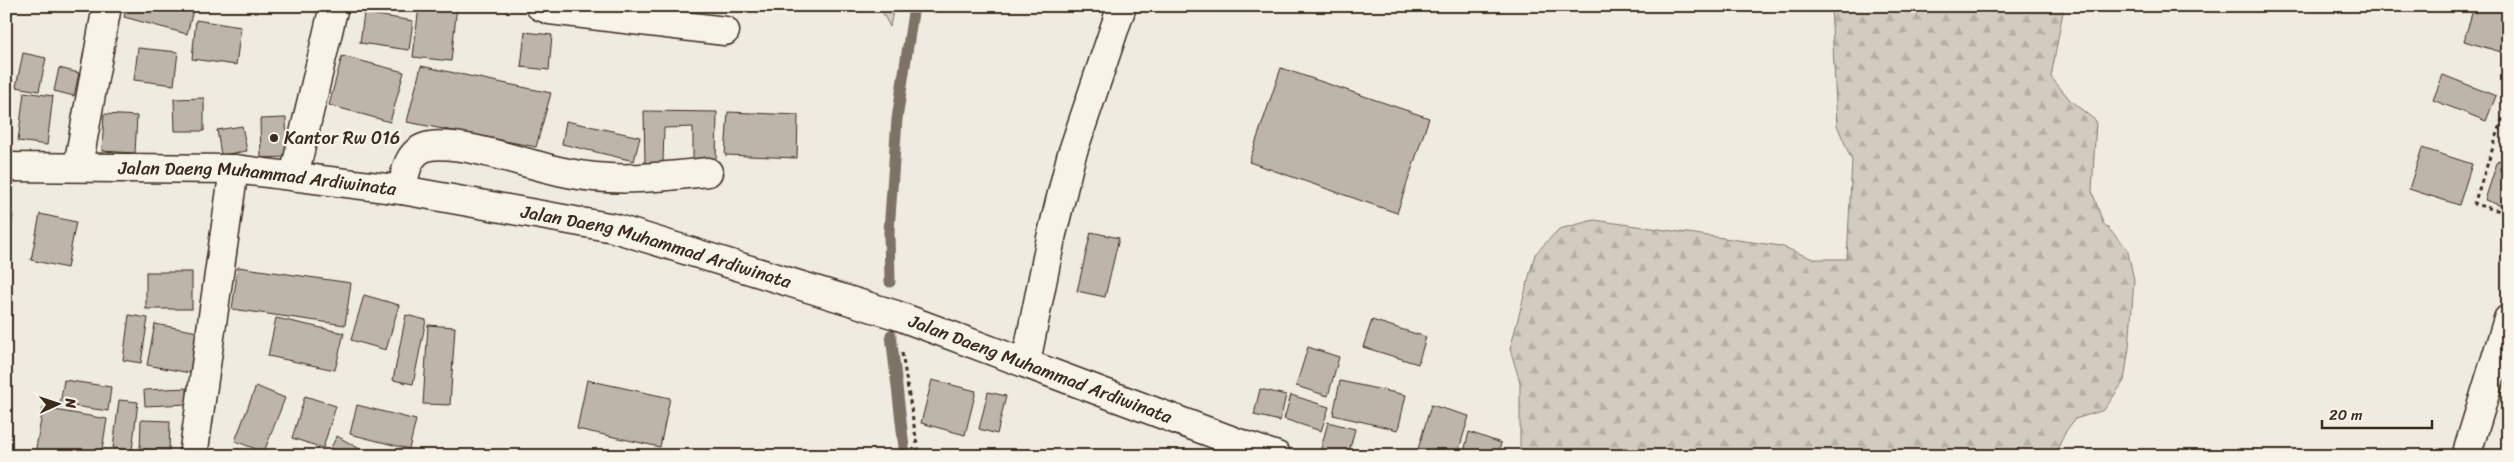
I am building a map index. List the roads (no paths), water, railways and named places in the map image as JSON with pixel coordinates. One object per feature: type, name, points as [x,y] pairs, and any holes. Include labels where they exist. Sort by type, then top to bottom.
[{"type":"main road","points":[[78,166],[107,6]]},
{"type":"main road","points":[[294,176],[334,6]]},
{"type":"main road","points":[[540,6],[550,10],[725,31]]},
{"type":"main road","points":[[1026,362],[1051,238],[1071,157],[1122,6]]},
{"type":"main road","points":[[402,190],[406,165],[414,154],[429,146],[456,146],[567,174],[599,178],[630,180],[708,172]]},
{"type":"main road","name":"Jalan Daeng Muhammad Ardiwinata","points":[[6,167],[78,166],[234,169],[402,190],[614,228],[896,315],[1026,362],[1242,450],[1277,456]]},
{"type":"main road","points":[[193,456],[234,169]]},
{"type":"main road","points":[[2466,456],[2508,319]]},
{"type":"waterway","points":[[890,282],[889,231],[897,119],[914,6]]},
{"type":"waterway","points":[[891,335],[905,456]]},
{"type":"place","name":"Kantor Rw 016","points":[[274,138]]}]
